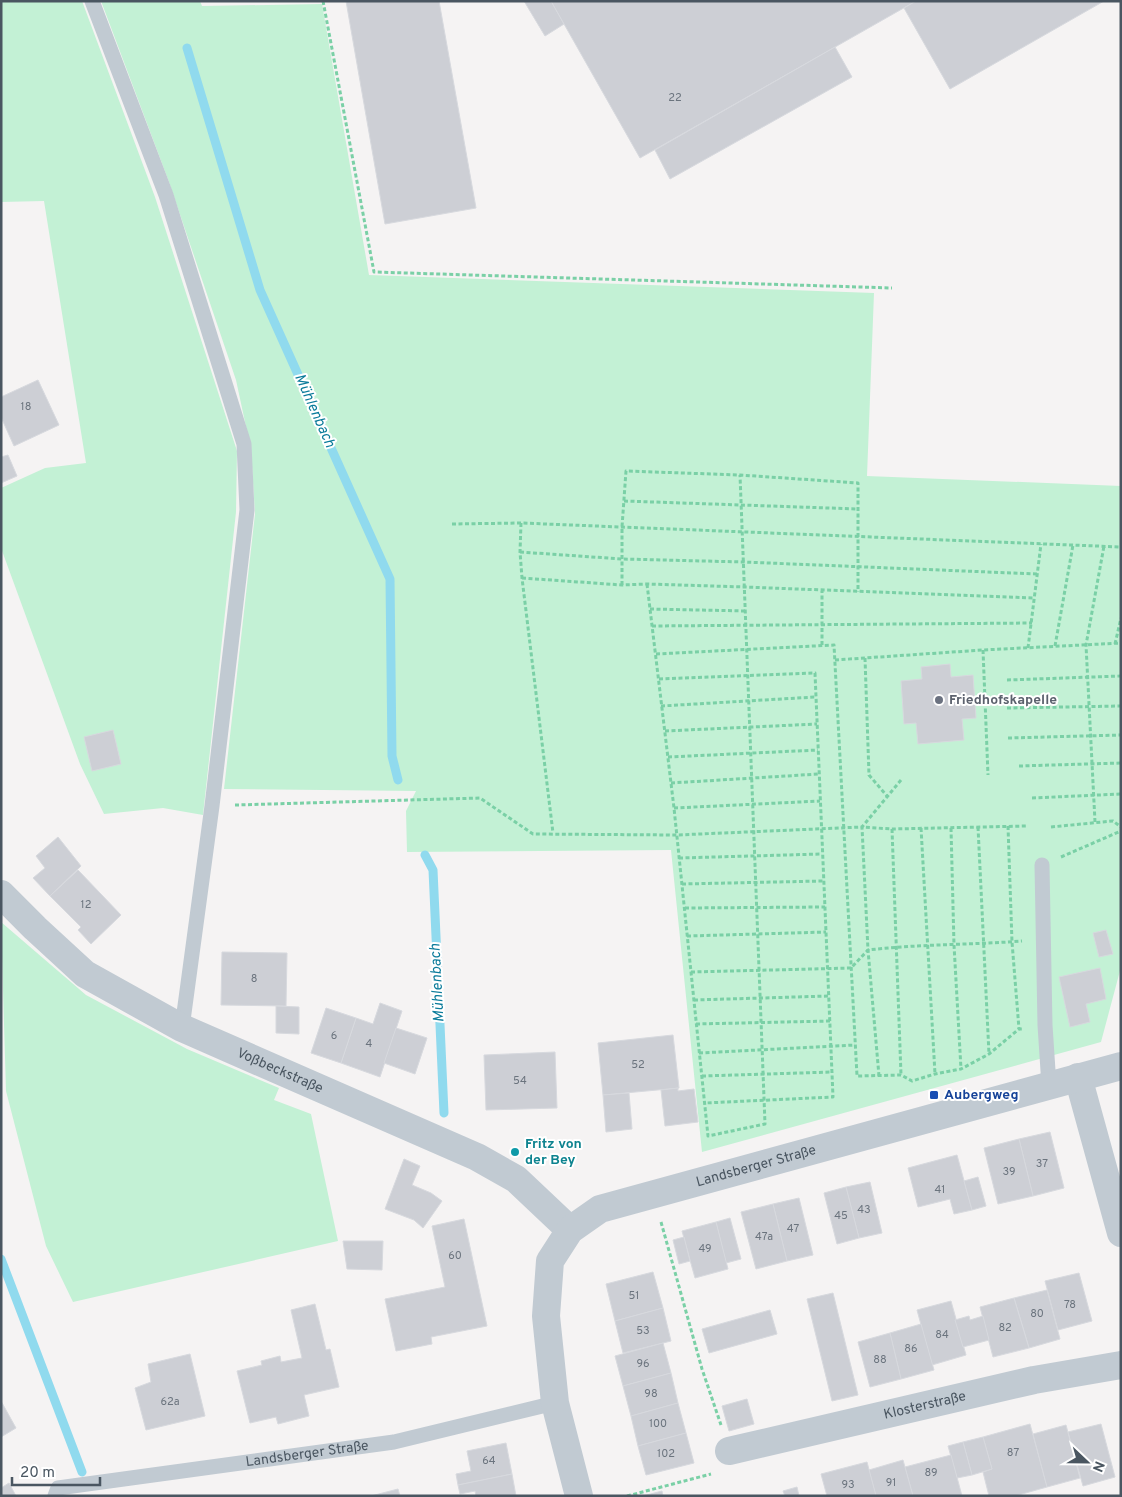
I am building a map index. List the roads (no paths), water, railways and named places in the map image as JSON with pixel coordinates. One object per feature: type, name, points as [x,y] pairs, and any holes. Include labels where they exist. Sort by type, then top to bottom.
[{"type":"street","name":"Voßbeckstraße","points":[[1,894],[85,974],[182,1028],[477,1157],[516,1179],[570,1230]]},
{"type":"street","name":"Landsberger Straße","points":[[579,1496],[555,1403],[546,1316],[550,1262],[570,1230],[600,1208],[1121,1066]]},
{"type":"street","points":[[1078,1077],[1121,1233]]},
{"type":"street","name":"Klosterstraße","points":[[729,1451],[1034,1380],[1121,1365]]},
{"type":"lane","points":[[92,1],[166,195],[244,444],[247,510],[212,806],[182,1028]]},
{"type":"lane","points":[[1042,865],[1045,1025],[1049,1086]]},
{"type":"lane","name":"Landsberger Straße","points":[[56,1492],[394,1442],[555,1403]]},
{"type":"waterway","name":"Mühlenbach","points":[[187,48],[260,290],[390,579],[392,756],[398,780]]},
{"type":"waterway","name":"Mühlenbach","points":[[425,855],[433,870],[444,1113]]},
{"type":"waterway","points":[[1,1259],[82,1472]]},
{"type":"place","name":"Friedhofskapelle","points":[[939,700]]},
{"type":"place","name":"Aubergweg","points":[[934,1095]]},
{"type":"place","name":"Fritz von der Bey","points":[[515,1152]]}]
